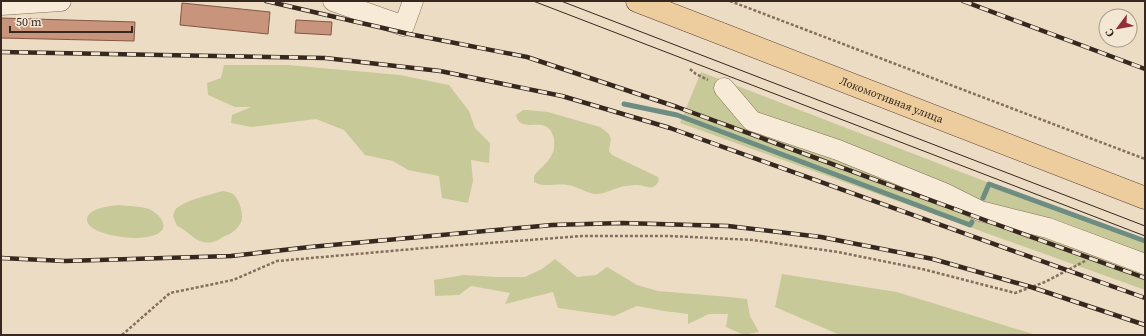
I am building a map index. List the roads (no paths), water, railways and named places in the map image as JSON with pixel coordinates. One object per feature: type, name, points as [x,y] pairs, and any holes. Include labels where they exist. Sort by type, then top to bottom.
[{"type":"main road","name":"Локомотивная улица","points":[[637,1],[1145,198]]},
{"type":"lane","points":[[1,5],[61,1]]},
{"type":"lane","points":[[333,1],[404,26],[413,1]]},
{"type":"lane","points":[[724,88],[752,121],[838,150],[944,193],[980,212],[1048,228],[1145,264]]},
{"type":"waterway","points":[[624,104],[677,115],[970,225],[972,222]]},
{"type":"waterway","points":[[983,198],[989,184],[1145,241]]},
{"type":"tram line","points":[[533,1],[1145,236]]},
{"type":"tram line","points":[[561,1],[1145,226]]},
{"type":"railway","points":[[266,1],[409,34],[527,57],[677,107],[1145,278]]},
{"type":"railway","points":[[963,1],[1145,69]]},
{"type":"railway","points":[[1,52],[325,58],[440,71],[562,96],[670,128],[1145,298]]},
{"type":"railway","points":[[1,258],[65,261],[231,256],[310,247],[552,225],[622,223],[728,226],[821,237],[933,259],[1031,287],[1145,325]]}]
